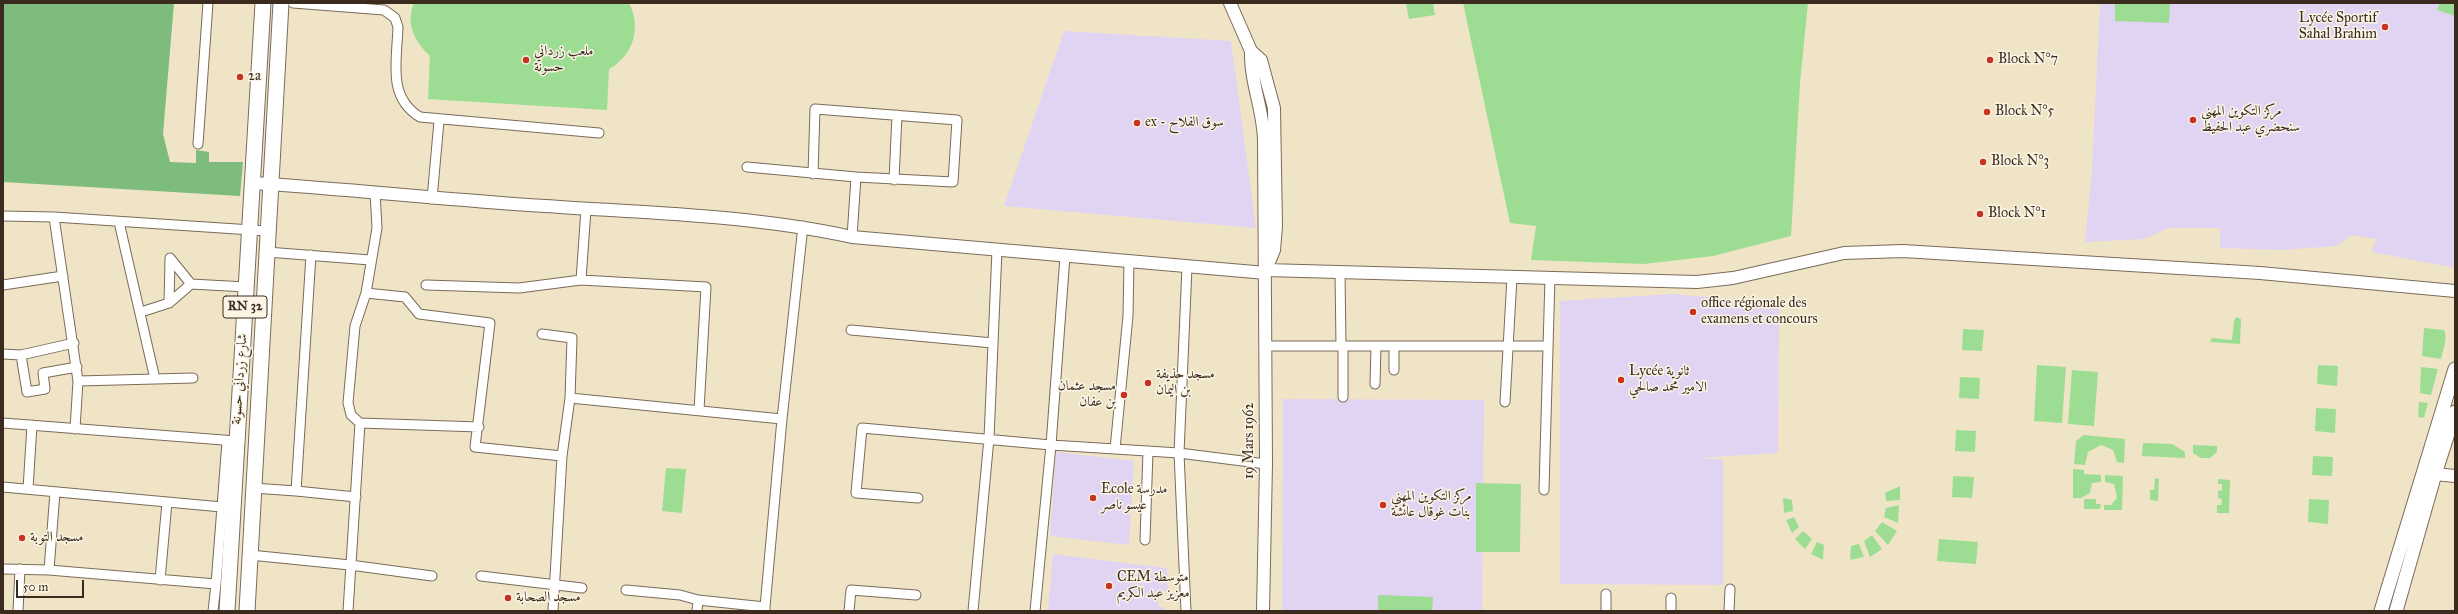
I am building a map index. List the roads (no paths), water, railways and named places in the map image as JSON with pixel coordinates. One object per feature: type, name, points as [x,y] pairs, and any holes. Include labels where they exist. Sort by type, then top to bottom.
[{"type":"main road","name":"شارع زرداني حسونة","points":[[226,611],[230,552],[232,441],[246,287],[263,3]]},
{"type":"main road","name":"شارع زرداني حسونة","points":[[247,611],[267,231],[281,3]]},
{"type":"main road","points":[[2381,611],[2455,369]]},
{"type":"main road","points":[[2396,611],[2435,474],[2455,412]]},
{"type":"main road","points":[[230,552],[250,554]]},
{"type":"street","points":[[198,144],[208,3]]},
{"type":"street","points":[[293,3],[384,10],[395,18],[398,27],[396,89],[402,102],[410,111],[420,118],[599,133]]},
{"type":"street","name":"19 Mars 1962","points":[[1230,3],[1251,51],[1250,64],[1264,124],[1266,464],[1263,611]]},
{"type":"street","points":[[747,167],[813,174],[894,180],[953,182],[957,120],[815,109],[813,174]]},
{"type":"street","points":[[894,180],[897,115]]},
{"type":"street","points":[[432,198],[439,120]]},
{"type":"street","points":[[852,237],[856,177]]},
{"type":"street","points":[[252,183],[375,192],[432,198],[702,216],[803,226],[852,237],[1187,267],[1266,271],[1703,282],[1733,278],[1838,254],[1903,251],[2252,272],[2455,291]]},
{"type":"street","points":[[375,192],[377,228],[370,260],[366,293],[355,326],[348,403],[351,415],[360,423],[479,428]]},
{"type":"street","points":[[581,280],[586,209]]},
{"type":"street","points":[[3,216],[54,217],[267,231]]},
{"type":"street","points":[[54,217],[77,367],[78,381],[74,429]]},
{"type":"street","points":[[119,222],[156,379]]},
{"type":"street","points":[[626,590],[680,595],[698,600],[765,609],[782,419],[803,226]]},
{"type":"street","points":[[973,611],[989,438],[997,250]]},
{"type":"street","points":[[266,252],[370,260]]},
{"type":"street","points":[[296,491],[311,255]]},
{"type":"street","points":[[1035,611],[1051,445],[1066,256]]},
{"type":"street","points":[[169,303],[170,258],[191,284]]},
{"type":"street","points":[[1115,449],[1128,316],[1129,262]]},
{"type":"street","points":[[1186,611],[1179,453],[1187,267]]},
{"type":"street","points":[[1340,272],[1343,397]]},
{"type":"street","points":[[3,285],[63,276]]},
{"type":"street","points":[[1505,402],[1512,276]]},
{"type":"street","points":[[1544,490],[1550,277]]},
{"type":"street","points":[[426,285],[459,288],[519,288],[581,280],[706,287],[699,410]]},
{"type":"street","points":[[141,312],[169,303],[191,284],[246,287]]},
{"type":"street","points":[[366,293],[405,297],[418,314],[490,323],[479,428],[475,447],[562,456]]},
{"type":"street","points":[[851,330],[993,343]]},
{"type":"street","points":[[542,334],[572,338],[570,398],[562,456],[554,611]]},
{"type":"street","points":[[3,354],[22,355],[74,344]]},
{"type":"street","points":[[1265,346],[1548,346]]},
{"type":"street","points":[[1375,384],[1376,346]]},
{"type":"street","points":[[1394,346],[1394,370]]},
{"type":"street","points":[[22,355],[27,392],[45,389],[43,374],[77,367]]},
{"type":"street","points":[[78,381],[193,378]]},
{"type":"street","points":[[570,398],[782,419]]},
{"type":"street","points":[[3,423],[232,441],[222,507],[213,611]]},
{"type":"street","points":[[348,611],[360,423]]},
{"type":"street","points":[[28,489],[32,425]]},
{"type":"street","points":[[918,498],[856,493],[862,428],[989,438],[1051,445],[1179,453],[1266,464]]},
{"type":"street","points":[[1145,540],[1148,451]]},
{"type":"street","points":[[2435,474],[2455,476]]},
{"type":"street","points":[[3,487],[222,507]]},
{"type":"street","points":[[254,488],[356,496]]},
{"type":"street","points":[[49,570],[55,492]]},
{"type":"street","points":[[160,580],[167,502]]},
{"type":"street","points":[[250,554],[432,576]]},
{"type":"street","points":[[3,568],[49,570],[216,584]]},
{"type":"street","points":[[18,611],[20,569]]},
{"type":"street","points":[[481,576],[582,588]]},
{"type":"street","points":[[1729,611],[1730,589]]},
{"type":"street","points":[[849,611],[850,590],[916,595]]},
{"type":"street","points":[[1606,594],[1606,611]]},
{"type":"street","points":[[1671,598],[1671,611]]},
{"type":"street","points":[[697,611],[698,600]]},
{"type":"place","name":"Lycée Sportif Sahal Brahim","points":[[2385,27]]},
{"type":"place","name":"ملعب زرداني حسونة","points":[[526,60]]},
{"type":"place","name":"Block N°7","points":[[1990,60]]},
{"type":"place","name":"2a","points":[[240,77]]},
{"type":"place","name":"Block N°5","points":[[1987,112]]},
{"type":"place","name":"مركز التكوين المهني سنحضري عبد الحفيظ","points":[[2193,120]]},
{"type":"place","name":"ex - سوق الفلاح","points":[[1137,123]]},
{"type":"place","name":"Block N°3","points":[[1983,162]]},
{"type":"place","name":"Block N°1","points":[[1980,214]]},
{"type":"place","name":"office régionale des examens et concours","points":[[1693,312]]},
{"type":"place","name":"Lycée ثانوية الامير محمد صالحي","points":[[1621,380]]},
{"type":"place","name":"مسجد حذيفة بن اليمان","points":[[1148,383]]},
{"type":"place","name":"مسجد عثمان بن عفان","points":[[1124,395]]},
{"type":"place","name":"Ecole مدرسة عيسو ناصر","points":[[1093,498]]},
{"type":"place","name":"مركز التكوين المهني بنات غوقال عائشة","points":[[1383,505]]},
{"type":"place","name":"مسجد التوبة","points":[[22,538]]},
{"type":"place","name":"CEM متوسطة معزيز عبد الكريم","points":[[1109,586]]},
{"type":"place","name":"مسجد الصحابة","points":[[508,598]]}]
